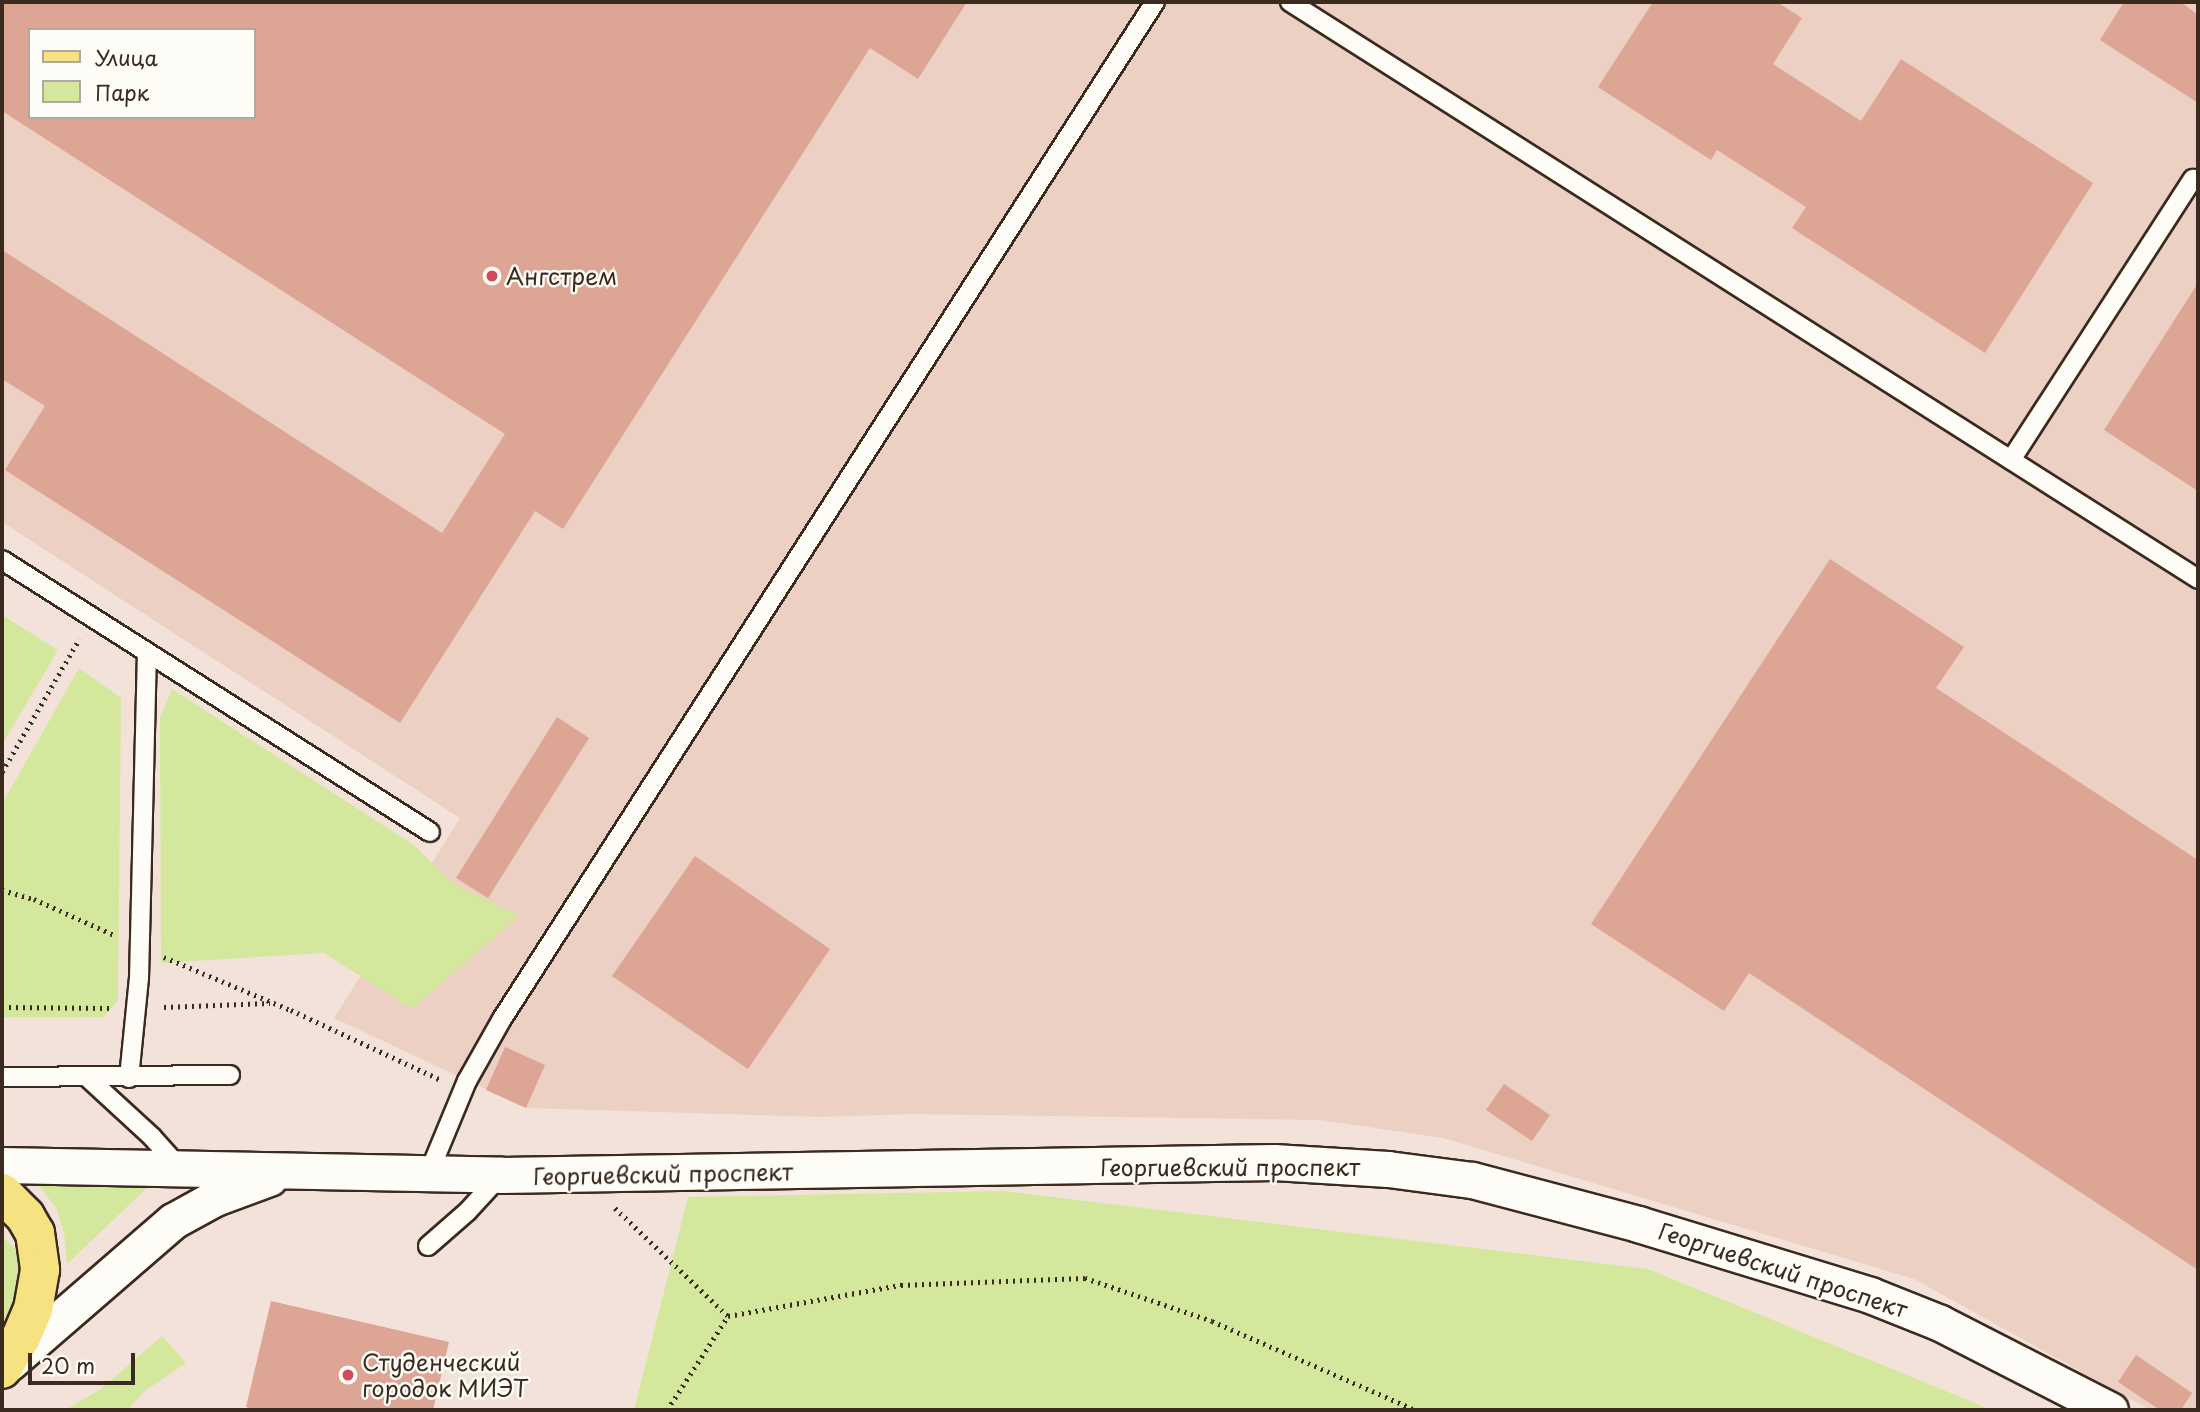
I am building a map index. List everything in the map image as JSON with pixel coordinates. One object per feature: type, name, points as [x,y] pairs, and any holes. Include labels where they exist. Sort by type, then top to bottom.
[{"type":"main road","name":"Георгиевский проспект","points":[[2,1193],[26,1216],[35,1233],[40,1270],[33,1309],[21,1338],[2,1369]]},
{"type":"street","name":"Георгиевский проспект","points":[[2,1165],[306,1169],[428,1175],[584,1175],[1274,1162],[1388,1169],[1472,1180],[1638,1224],[1870,1295],[1940,1323],[2110,1410]]},
{"type":"street","points":[[173,1221],[183,1191],[181,1169]]},
{"type":"street","name":"Георгиевский проспект","points":[[2,1369],[173,1221],[253,1182],[306,1169]]},
{"type":"lane","points":[[428,1175],[463,1091],[510,1007],[1155,2]]},
{"type":"lane","points":[[1290,2],[2198,579]]},
{"type":"lane","points":[[2011,460],[2193,178]]},
{"type":"lane","points":[[2,560],[430,832]]},
{"type":"lane","points":[[130,1078],[139,946],[147,652]]},
{"type":"lane","points":[[2,1077],[89,1079],[230,1075]]},
{"type":"lane","points":[[89,1079],[152,1137],[181,1169]]},
{"type":"lane","points":[[428,1247],[467,1212],[501,1175]]},
{"type":"path","points":[[2,772],[92,617]]},
{"type":"path","points":[[2,890],[34,899],[290,1010],[463,1091]]},
{"type":"path","points":[[584,1175],[640,1234],[728,1317]]},
{"type":"path","points":[[667,1410],[728,1317],[901,1285],[1085,1278],[1212,1321],[1416,1410]]},
{"type":"shaded area","points":[[2,2],[2198,2],[2198,1410],[2150,1410],[1914,1279],[1443,1138],[1320,1120],[910,1114],[822,1117],[526,1108],[334,1018],[460,818],[2,522]]},
{"type":"green space","points":[[2,615],[58,650],[2,745]]},
{"type":"green space","points":[[79,668],[121,698],[118,1000],[104,1017],[2,1017],[2,804]]},
{"type":"green space","points":[[172,689],[414,845],[452,883],[519,916],[412,1009],[324,953],[161,963],[160,718]]},
{"type":"green space","points":[[37,1183],[149,1186],[67,1264],[64,1232],[56,1208]]},
{"type":"green space","points":[[1004,1191],[1648,1269],[1992,1410],[634,1410],[688,1197]]},
{"type":"green space","points":[[2,1236],[15,1249],[27,1284],[2,1335]]},
{"type":"green space","points":[[162,1336],[186,1363],[146,1390],[127,1410],[65,1410],[101,1389]]},
{"type":"building","name":"Ангстрем","points":[[2,2],[967,2],[918,79],[870,48],[563,529],[535,511],[400,723],[5,470],[45,406],[2,379],[2,250],[442,533],[505,434],[2,111]]},
{"type":"building","points":[[1653,2],[1777,2],[1802,18],[1773,64],[1861,121],[1901,59],[2093,183],[1985,353],[1792,228],[1806,207],[1717,150],[1711,160],[1598,87]]},
{"type":"building","points":[[2124,2],[2181,2],[2198,15],[2198,103],[2100,40]]},
{"type":"building","points":[[2198,283],[2198,491],[2104,430]]},
{"type":"building","points":[[1830,559],[1964,647],[1936,688],[2198,860],[2198,1270],[1749,973],[1724,1011],[1591,924]]},
{"type":"building","points":[[557,717],[589,738],[488,898],[456,878]]},
{"type":"building","points":[[695,856],[830,949],[748,1069],[612,976]]},
{"type":"building","points":[[505,1047],[545,1065],[526,1108],[486,1090]]},
{"type":"building","points":[[1504,1084],[1550,1115],[1532,1141],[1486,1110]]},
{"type":"building","name":"Студенческий городок МИЭТ","points":[[271,1301],[449,1342],[433,1410],[258,1410],[246,1407]]},
{"type":"building","points":[[2136,1355],[2192,1393],[2181,1410],[2160,1410],[2118,1382]]},
{"type":"place","name":"Ангстрем","points":[[492,276]]},
{"type":"place","name":"Студенческий городок МИЭТ","points":[[348,1375]]}]
